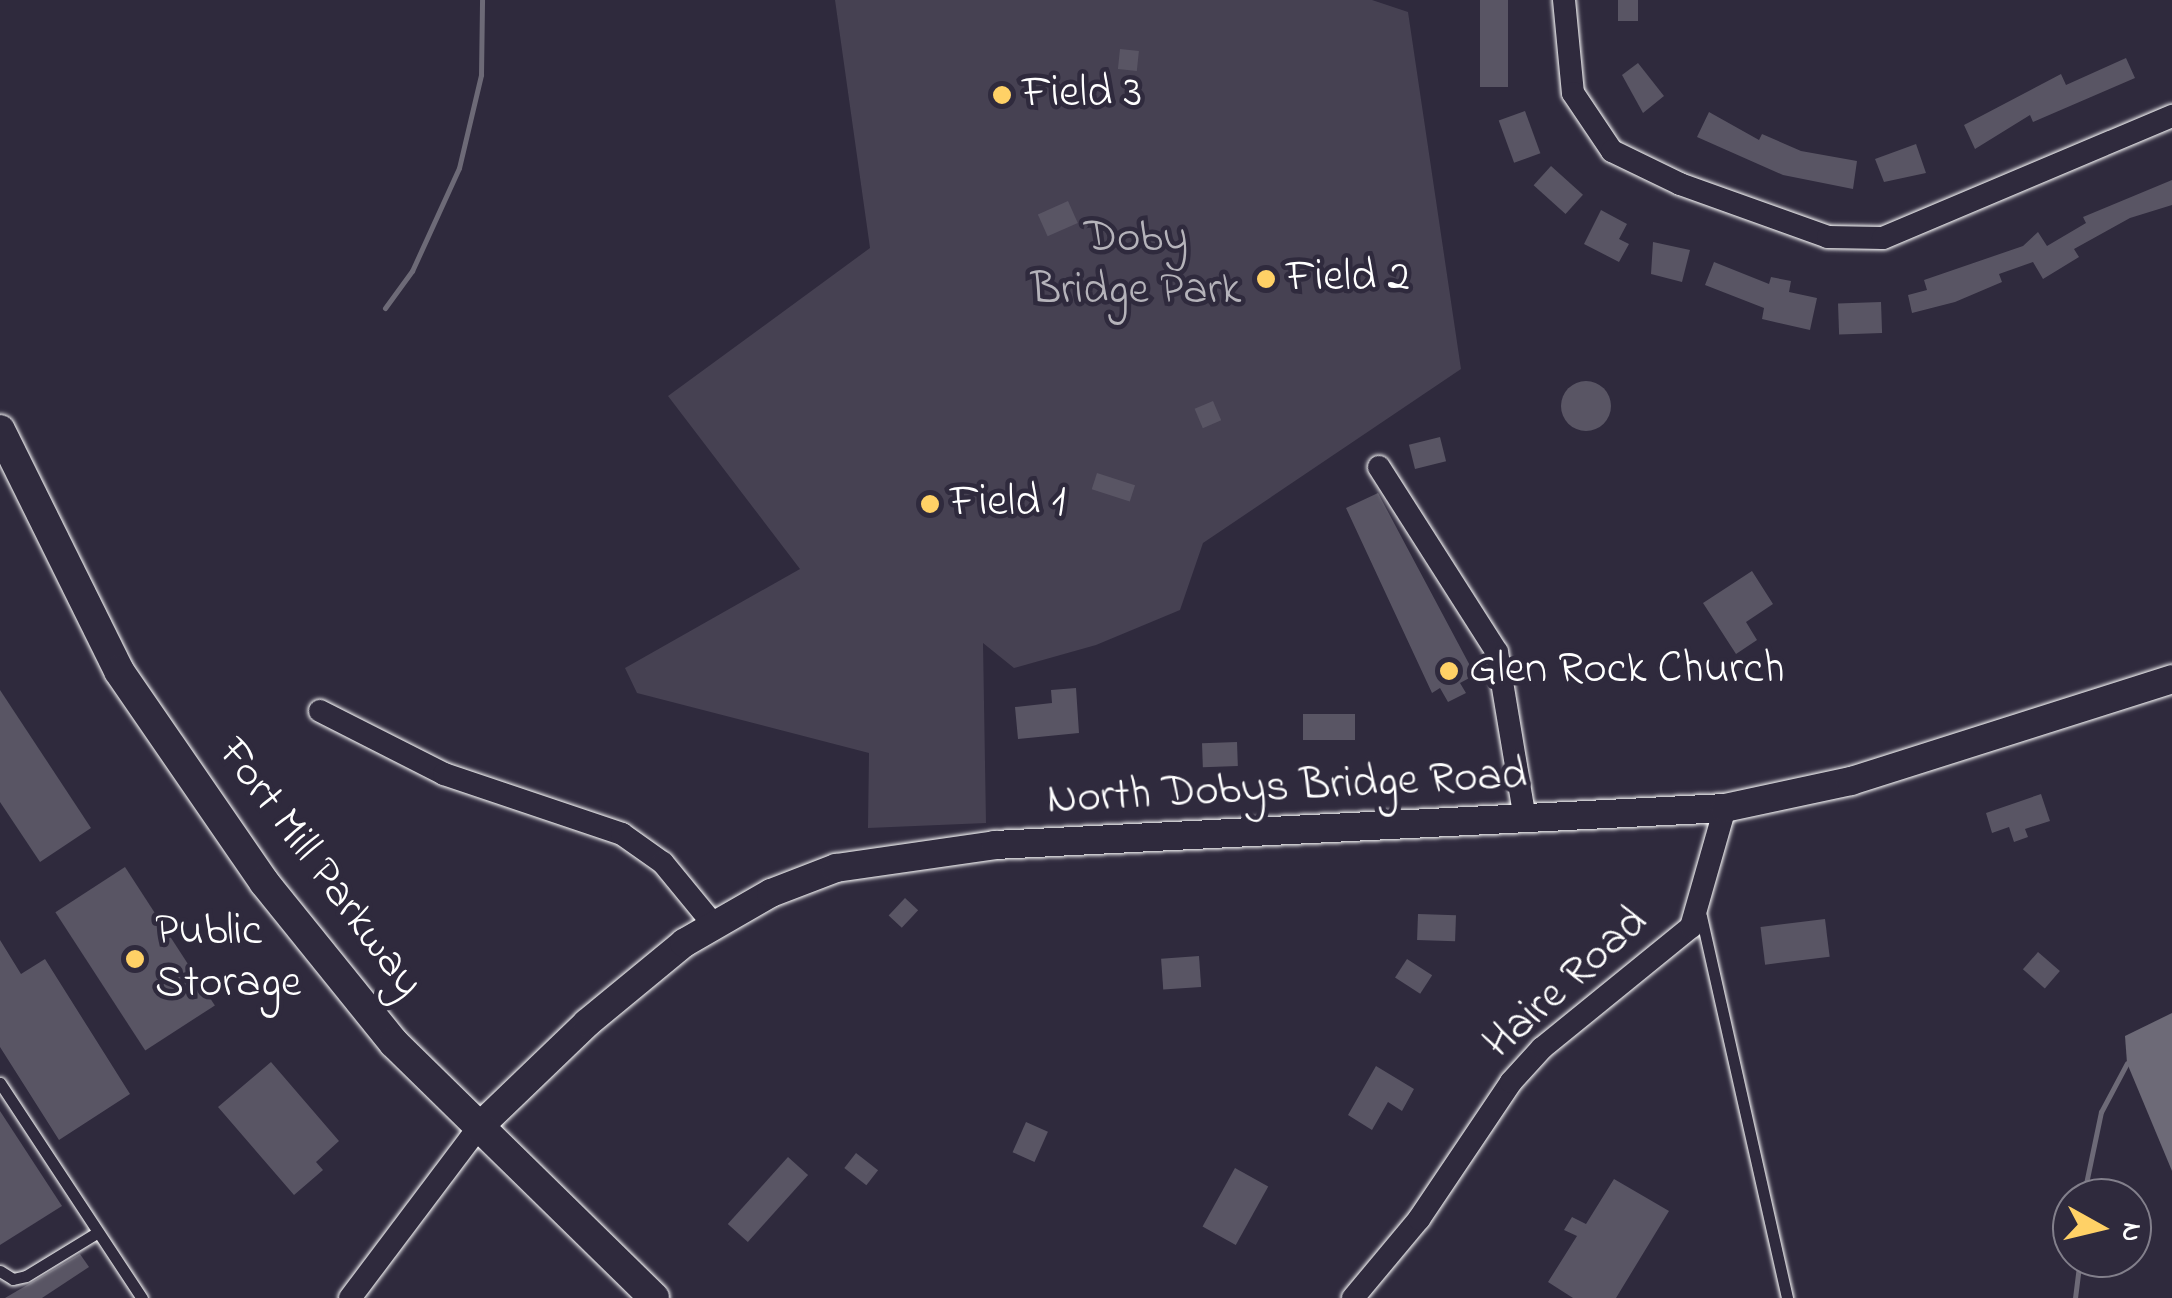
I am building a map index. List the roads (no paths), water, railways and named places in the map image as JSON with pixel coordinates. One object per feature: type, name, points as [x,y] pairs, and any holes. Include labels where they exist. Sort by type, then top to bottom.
[{"type":"main road","name":"Fort Mill Parkway","points":[[0,430],[119,671],[184,767],[336,972],[478,1128],[654,1298]]},
{"type":"street","points":[[1564,0],[1573,93],[1612,150],[1680,184],[1828,238],[1882,238],[2172,116]]},
{"type":"street","points":[[1379,467],[1496,652],[1524,820]]},
{"type":"street","name":"North Dobys Bridge Road","points":[[478,1128],[587,1023],[714,925],[804,878],[912,854],[1725,808],[1851,781],[2172,679]]},
{"type":"street","points":[[320,711],[444,774],[622,834],[663,863],[714,925]]},
{"type":"street","name":"Haire Road","points":[[1352,1298],[1419,1220],[1511,1082],[1592,1003],[1691,927],[1725,808]]},
{"type":"street","points":[[350,1298],[478,1128]]},
{"type":"lane","points":[[1699,906],[1786,1298]]},
{"type":"lane","points":[[0,1083],[142,1298]]},
{"type":"lane","points":[[0,1270],[13,1280],[26,1276],[98,1232]]},
{"type":"waterway","points":[[385,308],[412,271],[459,168],[481,75],[482,0]]},
{"type":"waterway","points":[[2087,1178],[2101,1112],[2127,1063]]},
{"type":"waterway","points":[[2075,1298],[2078,1278]]},
{"type":"place","name":"Field 3","points":[[1002,95]]},
{"type":"place","name":"Field 2","points":[[1266,279]]},
{"type":"place","name":"Field 1","points":[[930,504]]},
{"type":"place","name":"Glen Rock Church","points":[[1449,671]]},
{"type":"place","name":"Public Storage","points":[[135,959]]},
{"type":"park label","name":"Doby Bridge Park","points":[[1136,266]]}]
